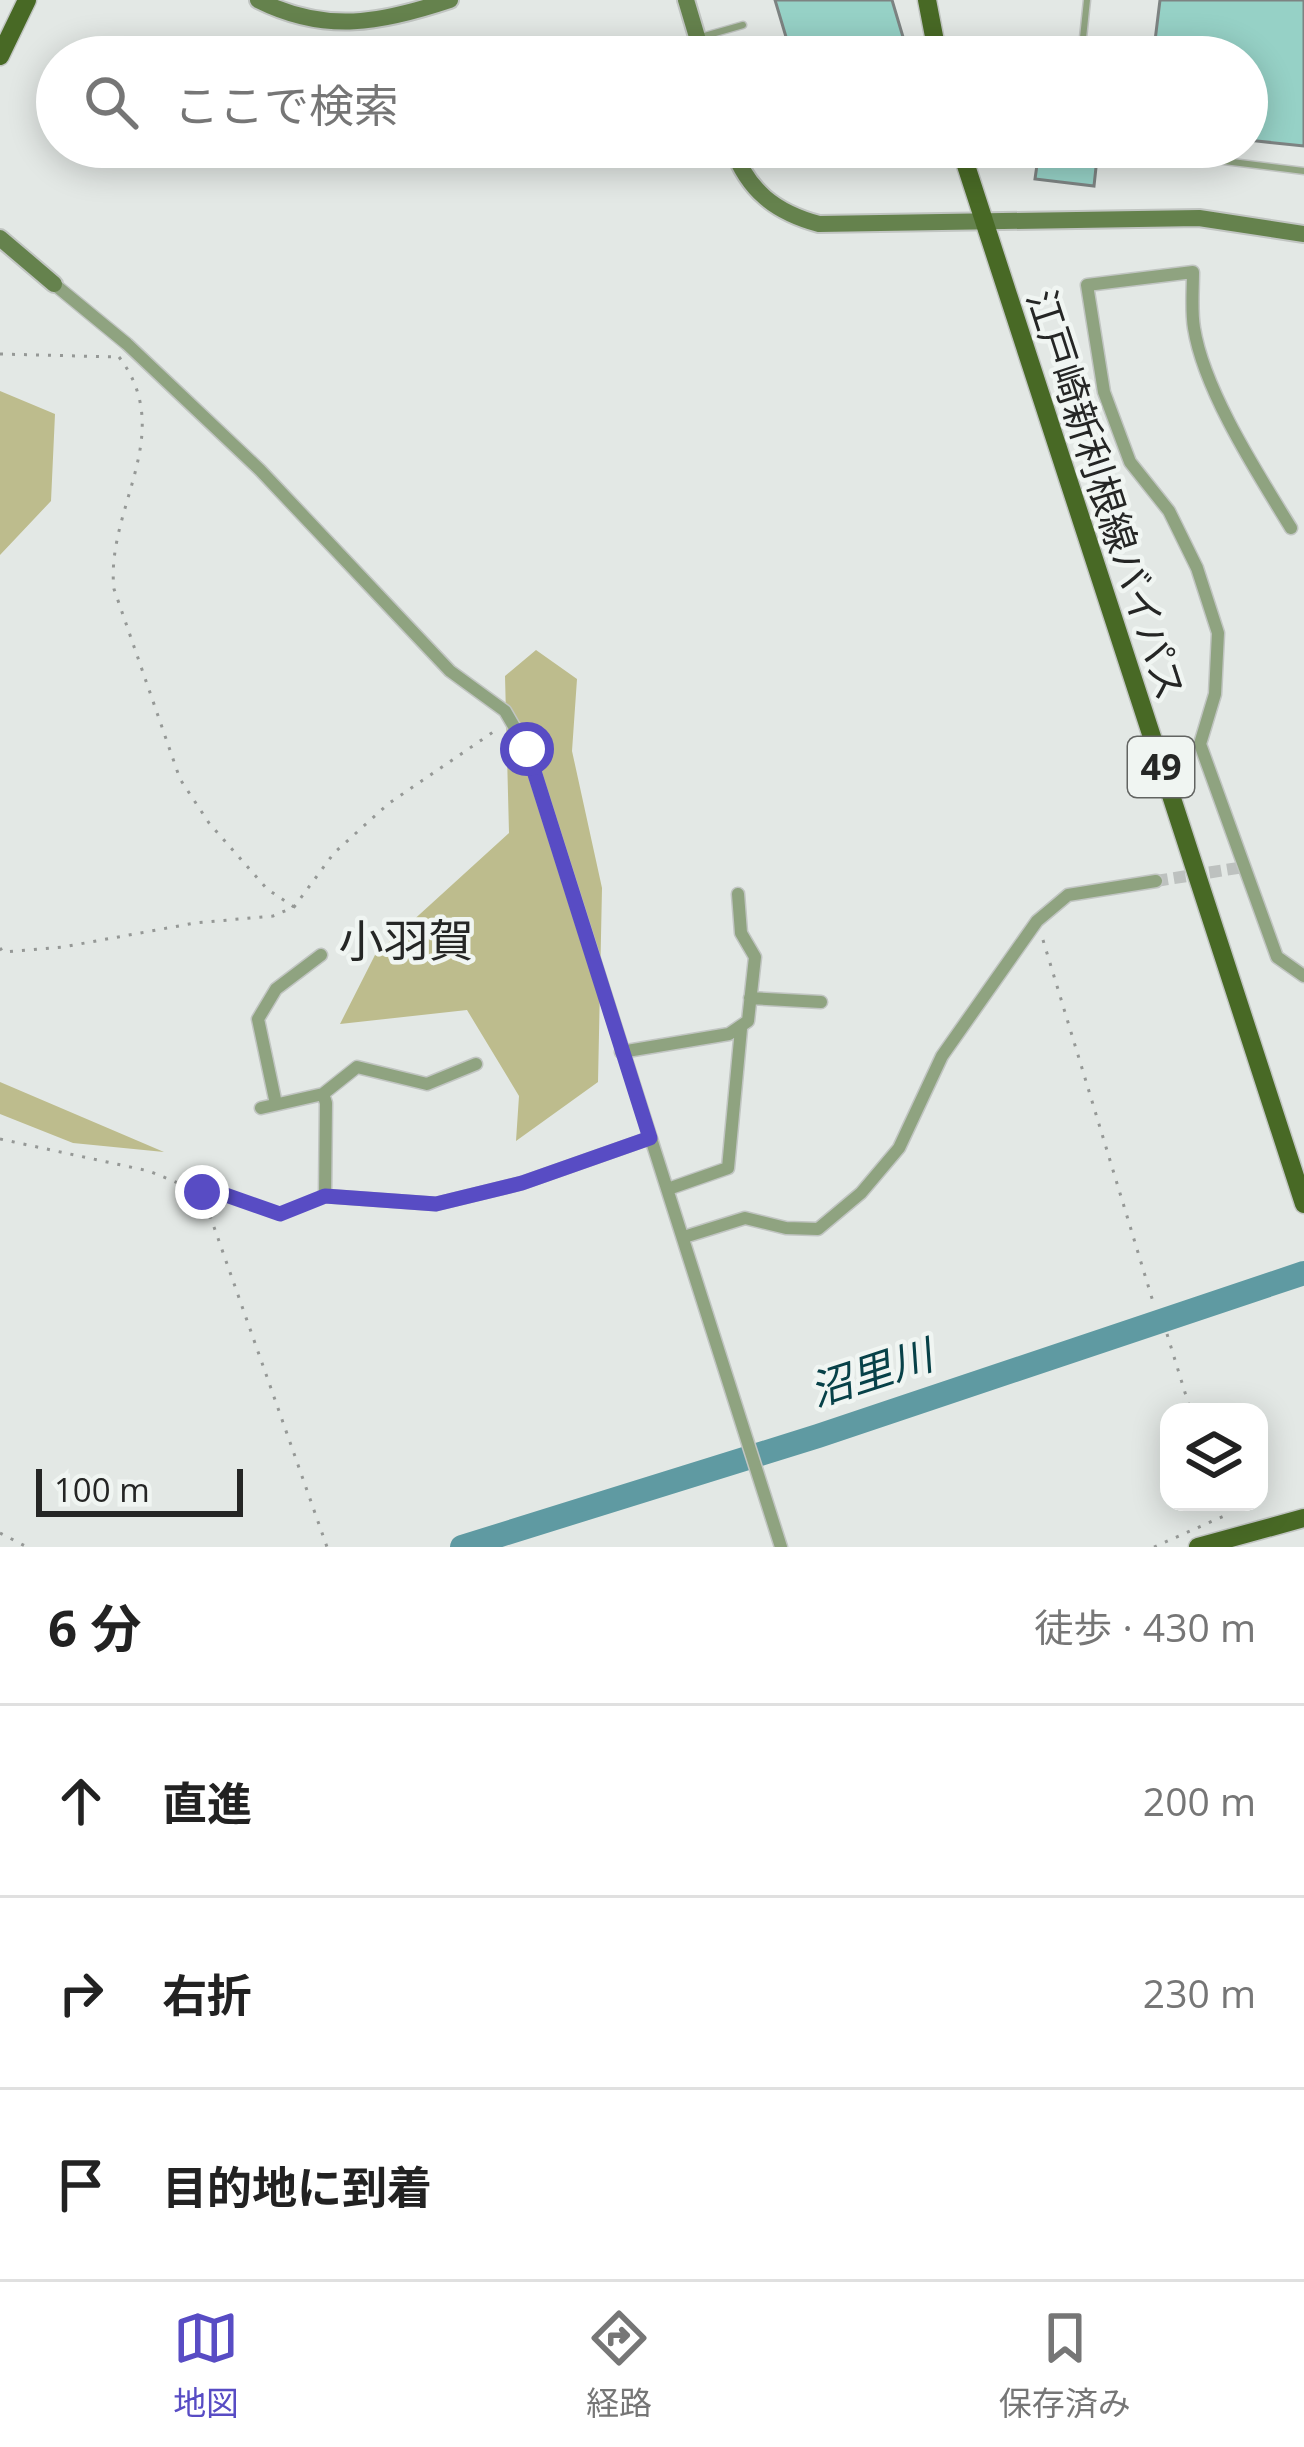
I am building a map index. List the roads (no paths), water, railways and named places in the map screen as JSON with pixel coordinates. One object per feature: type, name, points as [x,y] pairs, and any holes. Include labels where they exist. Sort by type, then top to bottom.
[{"type":"main road","points":[[0,56],[27,0]]},
{"type":"main road","points":[[927,0],[934,36]]},
{"type":"main road","name":"江戸崎新利根線バイパス","points":[[966,168],[1304,1204]]},
{"type":"main road","points":[[1198,1547],[1304,1518]]},
{"type":"street","points":[[258,0],[290,13],[359,23],[450,0]]},
{"type":"street","points":[[686,0],[697,36]]},
{"type":"street","points":[[742,168],[750,185],[771,205],[794,217],[850,225],[1199,218],[1304,234]]},
{"type":"street","points":[[0,238],[127,344],[260,470],[450,671],[505,711],[527,749],[781,1547]]},
{"type":"street","points":[[1292,528],[1254,469],[1214,387],[1194,329],[1192,272],[1087,285],[1104,392],[1130,462],[1168,511],[1197,568],[1217,633],[1215,694],[1200,744],[1277,957],[1304,976]]},
{"type":"street","points":[[683,1237],[745,1218],[786,1228],[818,1229],[861,1193],[899,1148],[942,1055],[1037,921],[1068,895],[1156,881]]},
{"type":"street","points":[[668,1189],[728,1168],[741,1029],[748,1021],[755,957],[741,933],[738,894]]},
{"type":"street","points":[[321,955],[276,989],[258,1019],[268,1106],[323,1094],[357,1067],[427,1084],[476,1064]]},
{"type":"street","points":[[750,998],[821,1002]]},
{"type":"street","points":[[621,1052],[741,1029]]},
{"type":"street","points":[[323,1094],[325,1196],[436,1204],[522,1183],[650,1138]]},
{"type":"lane","points":[[1083,36],[1087,0]]},
{"type":"lane","points":[[705,36],[743,25]]},
{"type":"lane","points":[[1268,166],[1304,171]]},
{"type":"waterway","name":"沼里川","points":[[462,1547],[818,1436],[1304,1273]]},
{"type":"tunnel","points":[[1156,881],[1244,867]]},
{"type":"district","name":"小羽賀","points":[[406,941]]}]
